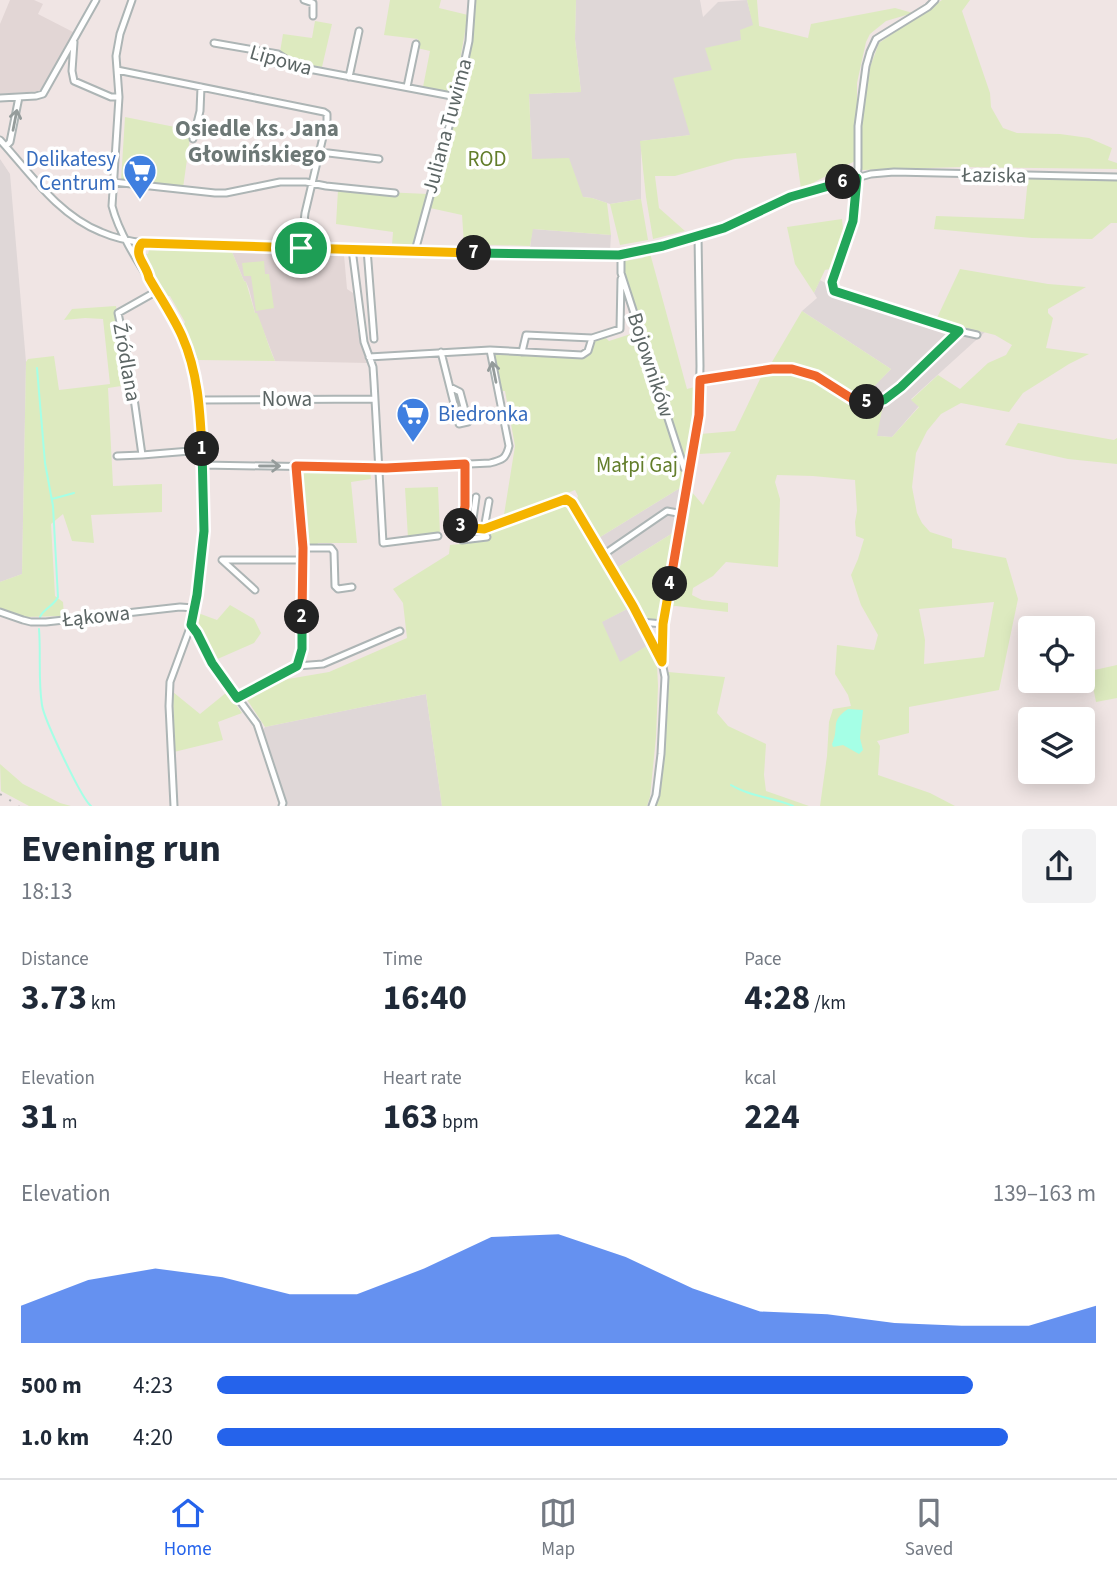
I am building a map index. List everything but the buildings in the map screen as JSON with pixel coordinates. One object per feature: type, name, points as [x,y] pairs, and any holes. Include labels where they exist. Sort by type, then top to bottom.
[{"type":"street","points":[[0,98],[43,94],[96,0]]},
{"type":"street","points":[[132,0],[120,34],[116,56],[119,97],[112,206],[127,241],[181,333],[200,400],[204,531],[191,625],[173,670],[169,693],[174,806]]},
{"type":"street","points":[[304,0],[313,3],[313,16]]},
{"type":"street","name":"Juliana Tuwima","points":[[415,251],[457,97],[469,41],[472,0]]},
{"type":"street","points":[[935,0],[876,39],[870,52],[858,126],[853,221],[832,282],[834,291],[977,335]]},
{"type":"street","points":[[349,77],[359,31]]},
{"type":"street","points":[[74,39],[74,81],[111,97],[119,97]]},
{"type":"street","name":"Lipowa","points":[[214,43],[278,54],[298,67],[457,97]]},
{"type":"street","points":[[407,87],[416,44]]},
{"type":"street","points":[[277,64],[298,67]]},
{"type":"street","points":[[117,70],[324,111],[327,120],[305,213],[301,248]]},
{"type":"street","points":[[194,139],[200,111],[201,87]]},
{"type":"street","points":[[8,144],[19,97]]},
{"type":"street","name":"Łaziska","points":[[0,140],[8,144],[67,212],[84,224],[111,236],[142,243],[621,255],[698,236],[733,224],[790,197],[871,174],[894,172],[1117,177]]},
{"type":"street","points":[[320,152],[379,159]]},
{"type":"street","points":[[113,182],[215,193],[271,183],[306,182],[395,193]]},
{"type":"street","points":[[111,236],[119,224]]},
{"type":"street","points":[[652,806],[661,754],[665,677],[662,662],[663,624],[699,415],[698,236]]},
{"type":"street","points":[[142,243],[138,256],[149,278]]},
{"type":"street","points":[[352,249],[364,342],[373,367],[383,544],[438,536]]},
{"type":"street","points":[[367,249],[374,339]]},
{"type":"street","name":"Bojowników","points":[[621,255],[621,273],[684,468],[690,471]]},
{"type":"street","points":[[522,352],[526,335],[592,338],[620,329],[621,273]]},
{"type":"street","name":"Źródlana","points":[[142,454],[130,370],[118,313],[157,291]]},
{"type":"street","points":[[700,380],[772,369],[792,369],[816,376],[854,400],[872,403],[884,400],[901,387],[959,331]]},
{"type":"street","points":[[369,357],[490,350],[582,355],[589,351],[592,338]]},
{"type":"street","points":[[202,466],[399,468],[490,463],[501,460],[507,454],[509,446],[490,350]]},
{"type":"street","points":[[441,352],[459,424],[468,422],[460,392],[450,387]]},
{"type":"street","name":"Nowa","points":[[200,400],[375,399]]},
{"type":"street","points":[[117,456],[202,450]]},
{"type":"street","points":[[465,464],[465,506],[460,537],[462,540],[487,537]]},
{"type":"street","points":[[296,466],[304,560],[302,649],[297,666]]},
{"type":"street","points":[[463,518],[476,519],[476,497]]},
{"type":"street","points":[[461,527],[484,529],[566,499],[572,503],[662,662]]},
{"type":"street","points":[[484,529],[489,501]]},
{"type":"street","points":[[603,555],[667,511],[683,513]]},
{"type":"street","points":[[303,548],[331,548],[334,552],[335,586],[338,589],[352,587]]},
{"type":"street","points":[[254,590],[222,560],[304,560]]},
{"type":"street","name":"Łąkowa","points":[[0,612],[31,622],[180,607],[194,608]]},
{"type":"street","points":[[641,622],[663,624]]},
{"type":"street","points":[[191,625],[212,663],[257,724],[282,806]]},
{"type":"street","points":[[237,698],[297,666],[323,664],[400,631]]},
{"type":"shaded area","points":[[10,0],[34,0],[43,4],[38,14],[75,33],[42,91],[0,94],[0,24]]},
{"type":"shaded area","points":[[576,0],[700,0],[703,17],[718,2],[747,0],[754,26],[712,70],[691,135],[641,141],[641,199],[610,204],[583,197],[532,160],[529,94],[581,92],[575,39]]},
{"type":"shaded area","points":[[0,159],[10,174],[26,362],[22,574],[0,582]]},
{"type":"shaded area","points":[[532,229],[611,235],[610,251],[530,249]]},
{"type":"shaded area","points":[[232,252],[344,255],[347,289],[353,293],[358,333],[368,363],[275,361],[255,313],[249,289]]},
{"type":"shaded area","points":[[820,280],[829,285],[833,294],[985,332],[911,399],[919,406],[892,437],[877,436],[857,403],[891,369],[802,311],[817,298],[814,293]]},
{"type":"shaded area","points":[[680,488],[684,492],[676,531],[615,569],[597,539]]},
{"type":"shaded area","points":[[629,608],[647,646],[620,663],[601,622]]},
{"type":"shaded area","points":[[426,694],[442,806],[285,806],[262,732],[265,727]]},
{"type":"shaded area","points":[[848,709],[863,710],[860,738],[863,750],[859,754],[843,745],[833,747],[832,744],[837,721]]},
{"type":"green space","points":[[390,0],[441,0],[439,8],[468,15],[454,94],[423,87],[430,51],[417,48],[418,39],[384,35]]},
{"type":"green space","name":"ROD","points":[[473,0],[576,0],[575,39],[581,92],[529,94],[532,159],[569,158],[583,197],[607,203],[611,235],[533,229],[530,246],[464,244],[462,215],[430,208],[459,97]]},
{"type":"green space","points":[[747,0],[757,0],[759,26],[808,38],[811,24],[895,8],[913,13],[886,21],[870,34],[866,42],[857,83],[857,160],[801,189],[796,153],[735,159],[675,176],[655,176],[659,208],[685,231],[653,239],[640,141],[690,135],[673,78],[712,70],[705,48],[741,40],[740,30],[753,25]]},
{"type":"green space","points":[[942,0],[970,0],[962,11],[990,93],[991,107],[1003,128],[1017,133],[1089,138],[1112,148],[1108,160],[1117,163],[1117,169],[963,167],[862,170],[861,125],[870,67],[879,43]]},
{"type":"green space","points":[[315,21],[332,24],[322,67],[287,62],[280,52],[283,34],[312,38]]},
{"type":"green space","points":[[125,117],[185,129],[183,137],[190,138],[183,188],[121,181]]},
{"type":"green space","points":[[1028,178],[1117,180],[1117,223],[1111,223],[1092,239],[1032,238],[934,229],[936,216],[1024,219]]},
{"type":"green space","points":[[338,190],[428,194],[413,245],[392,245],[393,232],[336,224]]},
{"type":"green space","points":[[641,199],[648,240],[620,245],[610,204]]},
{"type":"green space","points":[[842,219],[844,239],[830,269],[825,270],[814,293],[795,264],[787,227]]},
{"type":"green space","points":[[149,250],[232,252],[275,361],[198,360],[183,326],[185,322],[170,296],[166,296],[143,253],[148,254]]},
{"type":"green space","points":[[650,253],[687,389],[698,386],[689,462],[685,461],[624,275],[625,261],[643,258]]},
{"type":"green space","points":[[264,261],[265,274],[269,274],[274,308],[256,311],[251,276],[244,276],[242,263]]},
{"type":"green space","points":[[960,269],[1048,284],[1086,287],[1048,309],[1053,318],[1046,348],[1089,354],[1023,393],[1009,412],[961,403],[941,414],[927,431],[916,453],[912,487],[917,513],[922,523],[930,532],[952,539],[952,548],[1006,558],[1018,599],[999,690],[909,707],[909,733],[877,741],[880,746],[878,775],[930,793],[955,806],[820,806],[829,722],[833,709],[851,706],[848,695],[835,674],[837,645],[874,650],[878,635],[861,605],[851,575],[864,539],[856,536],[855,480],[777,475],[775,482],[780,499],[778,567],[726,562],[713,576],[693,588],[692,595],[702,600],[728,603],[728,612],[669,607],[671,598],[665,601],[662,622],[643,621],[615,569],[676,531],[685,521],[690,490],[703,505],[731,452],[699,454],[700,434],[735,431],[762,375],[802,311],[891,369],[858,403],[883,405],[877,436],[892,437],[919,407],[911,400],[938,375],[960,389],[988,363],[1006,355],[1012,345],[995,335],[936,320]],"holes":[[[994,602],[984,657],[924,664],[925,640],[919,609]]]},
{"type":"green space","points":[[116,306],[128,385],[108,388],[113,486],[162,484],[162,512],[91,515],[94,543],[72,541],[63,514],[51,524],[55,596],[63,602],[64,616],[26,617],[0,608],[0,582],[22,574],[26,362],[28,359],[54,356],[59,390],[110,384],[103,319],[64,320],[72,309]]},
{"type":"green space","name":"Małpi Gaj","points":[[637,332],[684,469],[680,488],[597,539],[576,503],[578,496],[575,490],[565,494],[566,498],[503,521],[515,446],[505,391],[501,391],[493,353],[585,357],[591,352],[594,340],[606,338],[609,341]]},
{"type":"green space","points":[[1018,423],[1114,440],[1117,438],[1117,464],[1068,459],[1005,445]]},
{"type":"green space","points":[[370,470],[371,479],[351,482],[357,543],[318,543],[316,547],[307,546],[302,471]]},
{"type":"green space","points":[[438,487],[440,534],[408,538],[405,488]]},
{"type":"green space","points":[[565,503],[572,508],[629,608],[602,622],[620,662],[647,646],[657,665],[656,737],[647,806],[442,806],[426,694],[265,727],[244,695],[282,680],[329,672],[407,638],[403,603],[393,589],[449,554],[450,545],[488,541],[487,530]]},
{"type":"green space","points":[[230,605],[254,619],[261,633],[254,643],[213,661],[198,623],[198,613],[217,620]]},
{"type":"green space","points":[[1117,665],[1117,698],[1096,702],[1095,670]]},
{"type":"green space","points":[[668,672],[725,677],[717,713],[728,726],[766,744],[766,791],[809,806],[654,806],[660,787]]},
{"type":"green space","points":[[173,692],[200,714],[227,692],[242,713],[218,722],[223,740],[174,752]]},
{"type":"green space","points":[[0,764],[23,784],[71,806],[29,806],[1,791]]},
{"type":"waterway","points":[[37,368],[45,463],[53,506],[58,597],[40,617]]},
{"type":"waterway","points":[[52,499],[74,493]]},
{"type":"waterway","points":[[39,629],[40,686],[44,713],[72,774],[91,806]]},
{"type":"waterway","points":[[731,785],[793,806]]},
{"type":"railway","points":[[0,794],[19,806]]},
{"type":"place","name":"Delikatesy Centrum","points":[[140,201]]},
{"type":"place","name":"Biedronka","points":[[413,444]]},
{"type":"district","name":"Osiedle ks. Jana Głowińskiego","points":[[257,141]]},
{"type":"route","points":[[857,178],[853,221],[832,282],[834,291],[959,331],[901,387],[884,400],[872,403],[854,400],[816,376],[792,369],[772,369],[700,380],[699,415],[663,624],[662,662],[633,606],[572,503],[566,499],[484,529],[472,529],[461,527],[465,506],[465,464],[386,468],[296,466],[304,560],[302,649],[297,666],[237,698],[212,663],[191,625],[204,531],[200,400],[181,333],[149,278],[138,256],[138,250],[142,243],[301,248],[626,255],[724,228],[790,197],[857,178]]}]
